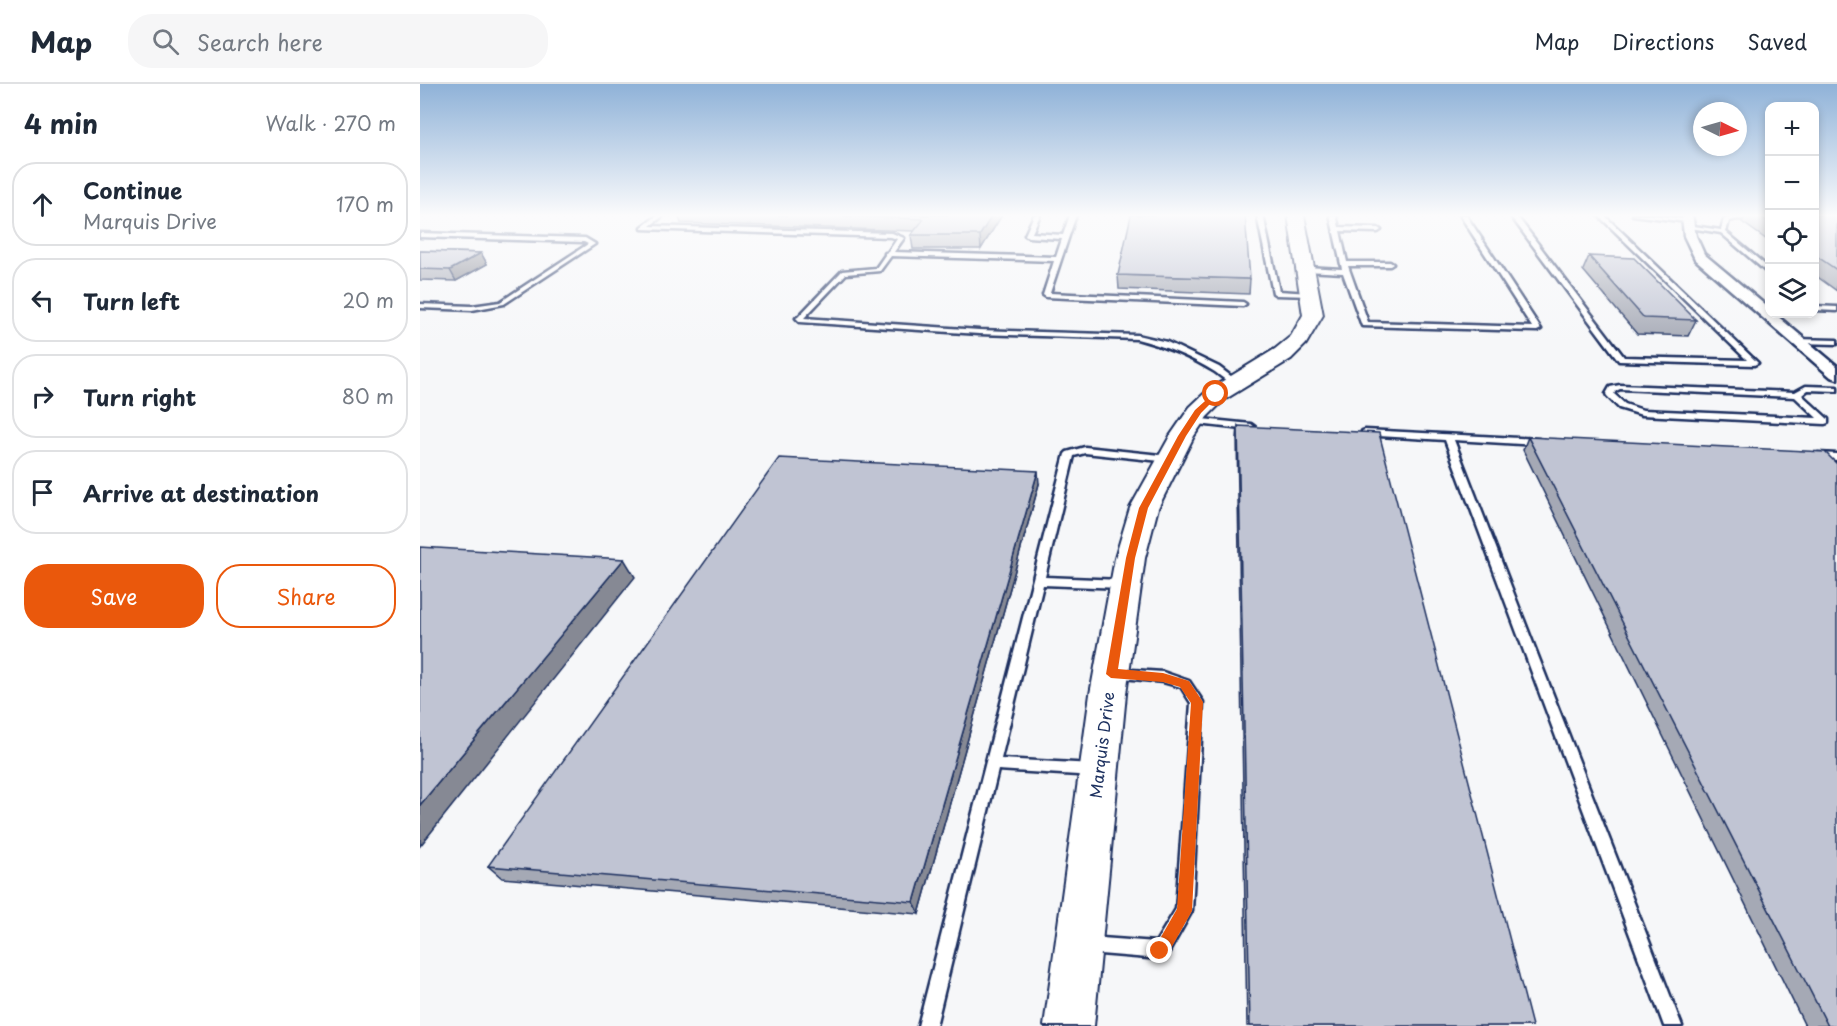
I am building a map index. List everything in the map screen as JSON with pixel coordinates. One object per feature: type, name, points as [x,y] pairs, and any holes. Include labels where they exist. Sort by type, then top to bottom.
[{"type":"street","name":"Marquis Drive","points":[[1069,1026],[1111,674],[1126,584],[1144,508],[1192,421],[1216,394],[1275,360],[1299,340],[1313,315],[1304,259]]},
{"type":"street","points":[[1703,259],[1764,307],[1837,375]]},
{"type":"lane","points":[[420,306],[474,308],[502,303],[569,259]]},
{"type":"lane","points":[[884,259],[878,270],[844,272],[800,318],[802,321],[978,332],[1137,337],[1164,344],[1216,369],[1236,383]]},
{"type":"lane","points":[[1058,259],[1046,295],[1243,304]]},
{"type":"lane","points":[[1269,259],[1276,293],[1345,267],[1390,264]]},
{"type":"lane","points":[[1343,259],[1365,324],[1537,329],[1492,259]]},
{"type":"lane","points":[[1546,259],[1622,359],[1754,363],[1646,259]]},
{"type":"lane","points":[[1819,308],[1837,309]]},
{"type":"lane","points":[[1798,341],[1837,342]]},
{"type":"lane","points":[[1797,395],[1825,421],[1642,412],[1622,406],[1610,394],[1613,389],[1620,387],[1797,395],[1806,388],[1837,389]]},
{"type":"lane","points":[[1192,421],[1262,428]]},
{"type":"lane","points":[[1355,433],[1554,443]]},
{"type":"lane","points":[[1448,437],[1673,1026]]},
{"type":"lane","points":[[927,1026],[1070,454],[1085,450],[1170,459]]},
{"type":"lane","points":[[1813,456],[1837,457]]},
{"type":"lane","points":[[1038,581],[1126,584]]},
{"type":"lane","points":[[1079,944],[1160,951],[1184,911],[1197,702],[1185,684],[1163,677],[1111,674]]},
{"type":"lane","points":[[993,764],[1099,770]]},
{"type":"building","points":[[420,259],[470,259],[450,270],[420,269]]},
{"type":"building","points":[[1121,259],[1248,259],[1250,279],[1118,275]]},
{"type":"building","points":[[1592,259],[1635,259],[1696,320],[1644,318]]},
{"type":"building","points":[[1821,259],[1837,259],[1837,270]]},
{"type":"building","points":[[1238,426],[1379,433],[1532,1026],[1250,1026]]},
{"type":"building","points":[[1528,437],[1825,452],[1837,464],[1837,1026],[1828,1026]]},
{"type":"building","points":[[779,458],[1038,471],[914,902],[488,866]]},
{"type":"building","points":[[420,547],[624,559],[420,805]]},
{"type":"route","points":[[1160,951],[1184,911],[1197,702],[1185,684],[1163,677],[1111,674],[1130,558],[1144,508],[1182,436],[1198,412],[1216,394]]}]
